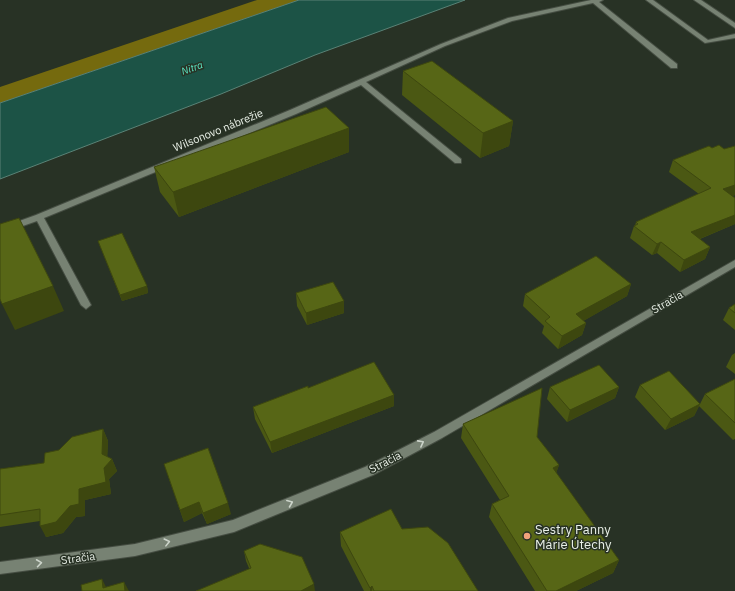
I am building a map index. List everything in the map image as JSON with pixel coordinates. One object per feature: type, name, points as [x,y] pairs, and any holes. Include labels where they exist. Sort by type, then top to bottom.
[{"type":"street","points":[[649,0],[707,42],[735,36]]},
{"type":"street","points":[[697,0],[735,26]]},
{"type":"street","name":"Wilsonovo nábrežie","points":[[0,231],[39,217],[362,82],[443,45],[510,19],[597,1],[674,66]]},
{"type":"street","points":[[724,18],[735,16]]},
{"type":"street","points":[[362,82],[458,161]]},
{"type":"street","points":[[39,217],[86,305]]},
{"type":"street","name":"Stračia","points":[[0,568],[135,550],[234,526],[369,471],[438,435],[735,263]]},
{"type":"shaded area","points":[[257,0],[299,0],[0,103],[0,87]]},
{"type":"water","name":"Nitra","points":[[299,0],[465,0],[315,55],[221,94],[0,179],[0,103]]},
{"type":"building","points":[[432,61],[513,121],[483,133],[403,71]]},
{"type":"building","points":[[326,107],[349,128],[173,192],[154,167]]},
{"type":"building","points":[[719,145],[724,149],[735,146],[735,185],[723,189],[735,198],[735,215],[691,232],[710,247],[684,260],[661,242],[657,244],[634,226],[638,224],[636,222],[711,188],[673,160],[709,146],[712,148]]},
{"type":"building","points":[[19,218],[53,286],[2,304],[0,299],[0,224]]},
{"type":"building","points":[[122,233],[147,286],[120,295],[98,241]]},
{"type":"building","points":[[596,256],[631,284],[576,314],[586,323],[562,336],[545,321],[550,317],[525,294]]},
{"type":"building","points":[[333,282],[344,301],[306,313],[296,293]]},
{"type":"building","points":[[735,304],[735,313],[729,308]]},
{"type":"building","points":[[374,362],[394,395],[270,442],[253,407],[308,386],[308,388]]},
{"type":"building","points":[[599,365],[619,387],[570,410],[550,387]]},
{"type":"building","points":[[669,371],[700,404],[671,419],[640,385]]},
{"type":"building","points":[[735,379],[735,423],[705,394]]},
{"type":"building","points":[[542,388],[537,437],[559,465],[553,468],[619,560],[556,591],[547,591],[492,504],[509,496],[463,424]]},
{"type":"building","points":[[103,429],[102,454],[112,459],[104,468],[106,482],[79,489],[79,504],[70,506],[56,522],[40,526],[40,509],[0,515],[0,469],[44,463],[45,453],[59,450],[72,437]]},
{"type":"building","points":[[208,448],[228,503],[203,513],[199,502],[180,510],[164,464]]},
{"type":"building","points":[[391,509],[402,529],[428,527],[448,543],[478,591],[374,591],[372,586],[370,588],[340,532]]},
{"type":"building","points":[[260,544],[302,557],[314,584],[301,591],[196,591],[251,568],[244,551]]},
{"type":"building","points":[[102,579],[103,588],[124,582],[125,591],[82,591],[81,585]]},
{"type":"place","name":"Sestry Panny Márie Útechy","points":[[527,536]]}]
